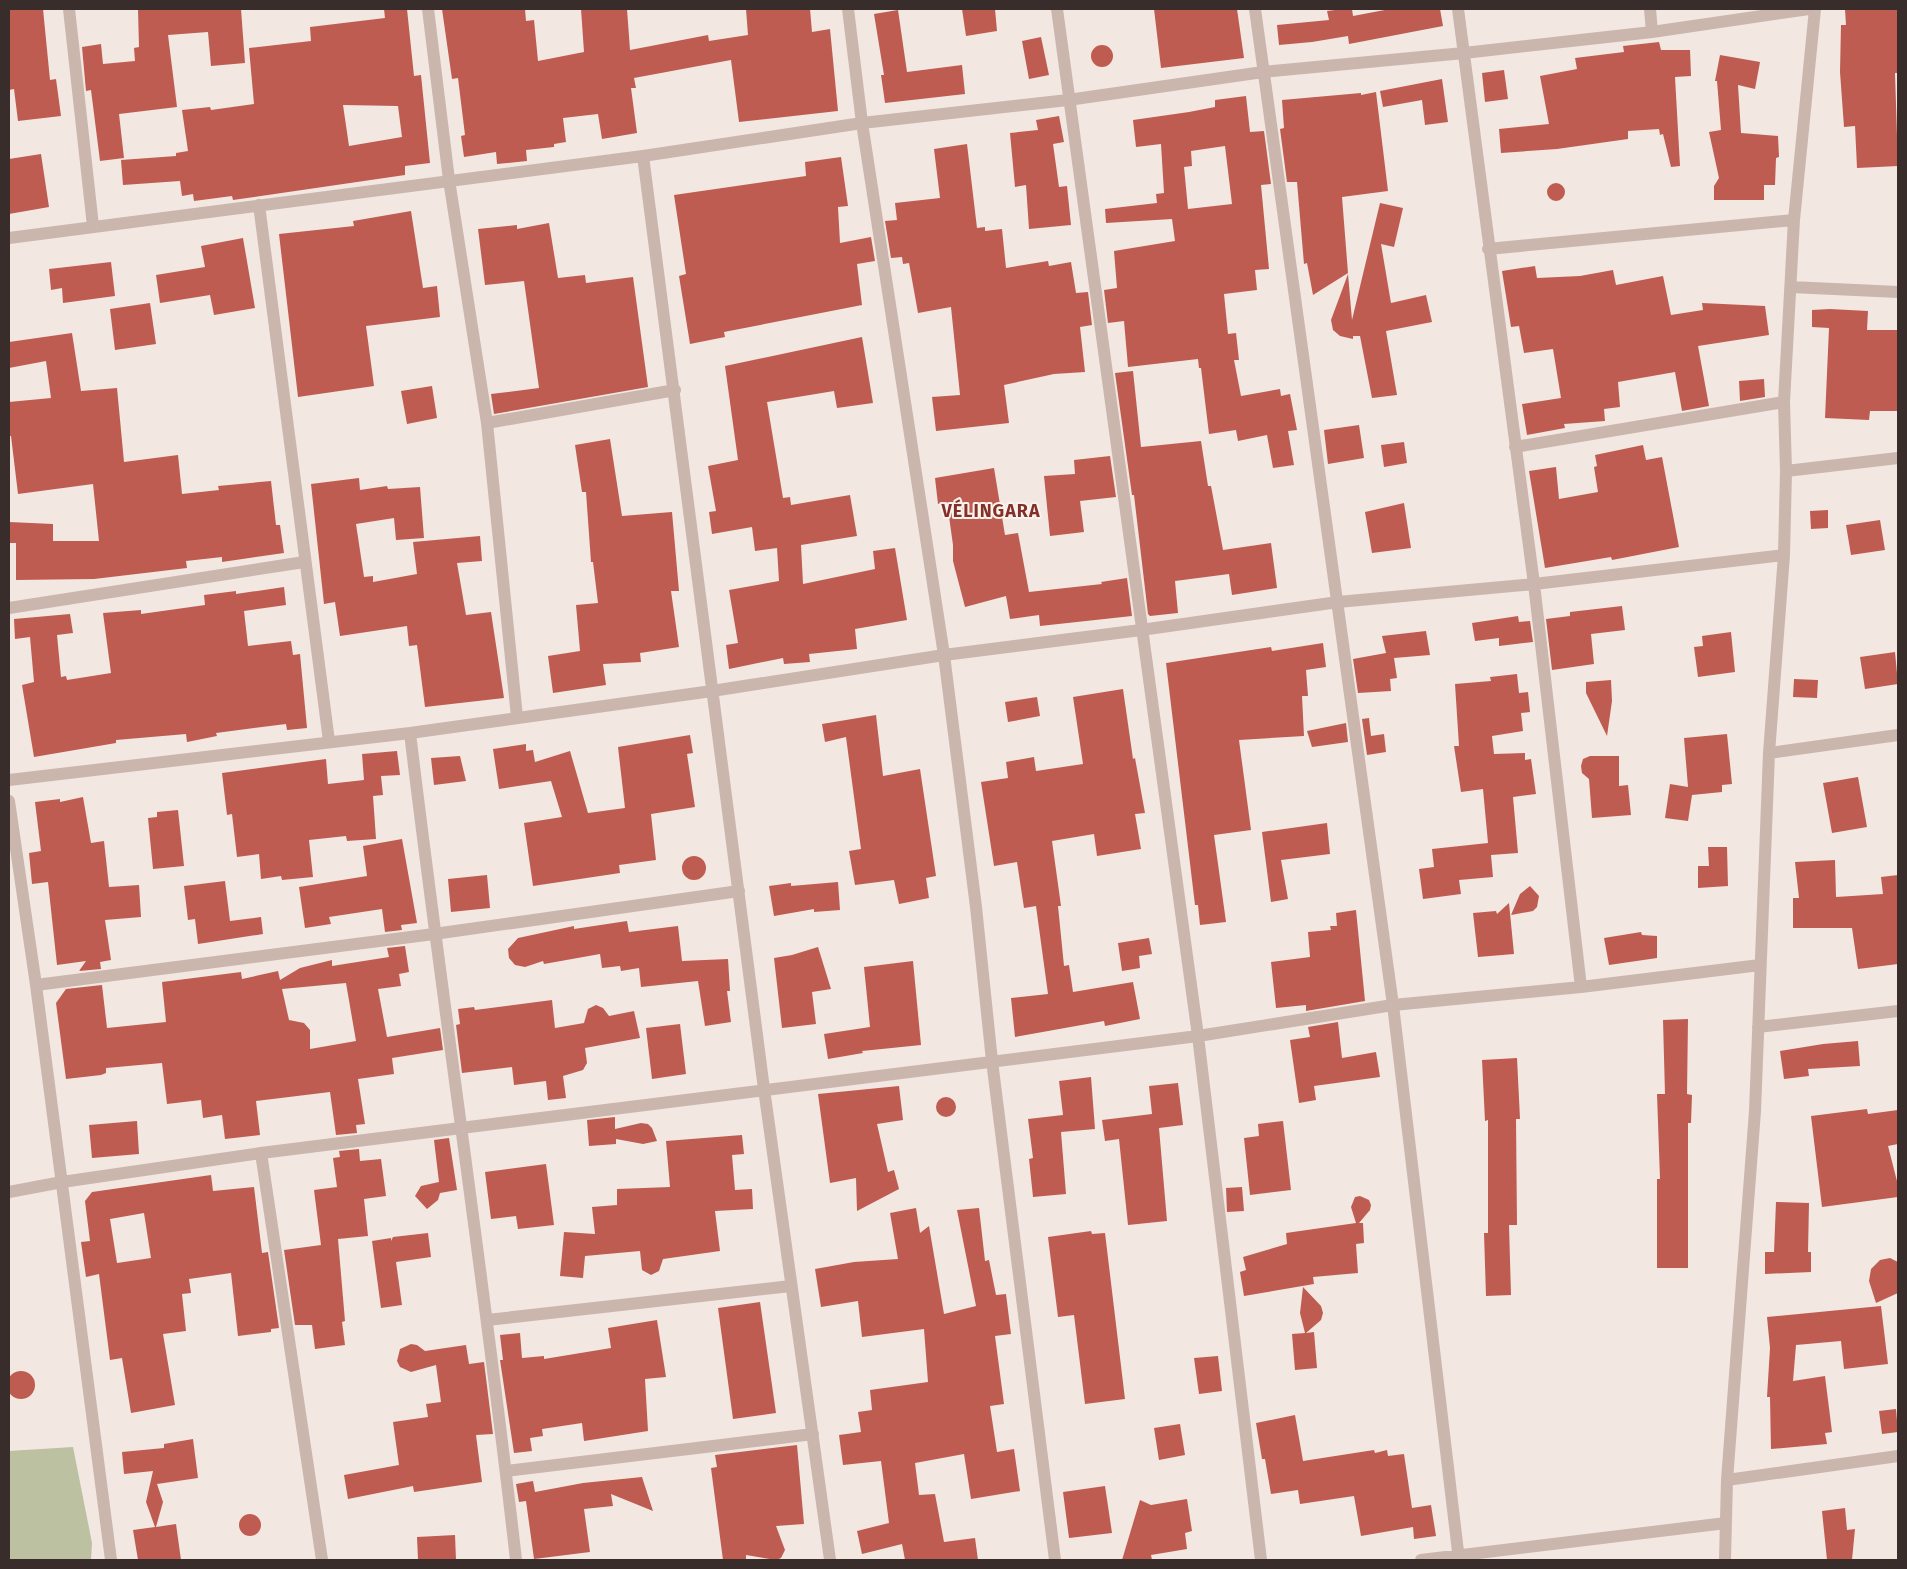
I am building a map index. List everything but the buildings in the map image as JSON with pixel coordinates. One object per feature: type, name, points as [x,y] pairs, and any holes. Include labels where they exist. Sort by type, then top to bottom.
[{"type":"street","points":[[69,9],[93,226]]},
{"type":"street","points":[[428,9],[449,180],[487,423],[517,717]]},
{"type":"street","points":[[848,9],[862,123],[944,655],[976,907],[992,1061],[1055,1560]]},
{"type":"street","points":[[1057,9],[1198,1036],[1261,1560]]},
{"type":"street","points":[[1255,9],[1393,1005],[1458,1558]]},
{"type":"street","points":[[1458,9],[1488,249],[1534,584],[1581,987]]},
{"type":"street","points":[[1650,9],[1652,32]]},
{"type":"street","points":[[9,238],[643,156],[862,123],[1068,100],[1263,72],[1464,53],[1652,32],[1809,9]]},
{"type":"street","points":[[1725,1560],[1727,1480],[1755,1111],[1769,753],[1784,555],[1786,471],[1784,402],[1794,220],[1815,9]]},
{"type":"street","points":[[643,156],[675,390],[764,1089],[830,1560]]},
{"type":"street","points":[[259,205],[304,562],[329,741]]},
{"type":"street","points":[[1488,249],[1794,220]]},
{"type":"street","points":[[1791,287],[1898,292]]},
{"type":"street","points":[[487,423],[675,390]]},
{"type":"street","points":[[1515,447],[1784,402]]},
{"type":"street","points":[[1786,471],[1898,458]]},
{"type":"street","points":[[9,780],[410,733],[712,691],[944,655],[1338,602],[1534,584],[1784,555]]},
{"type":"street","points":[[9,608],[304,562]]},
{"type":"street","points":[[410,733],[434,934],[462,1126],[516,1560]]},
{"type":"street","points":[[1769,753],[1898,736]]},
{"type":"street","points":[[9,801],[36,985],[111,1560]]},
{"type":"street","points":[[36,985],[434,934],[738,891]]},
{"type":"street","points":[[9,1192],[62,1182],[261,1153],[462,1126],[1198,1036],[1393,1005],[1581,987],[1760,965]]},
{"type":"street","points":[[1758,1027],[1898,1011]]},
{"type":"street","points":[[261,1153],[322,1560]]},
{"type":"street","points":[[487,1320],[791,1286]]},
{"type":"street","points":[[506,1471],[813,1434]]},
{"type":"street","points":[[1727,1480],[1898,1456]]},
{"type":"street","points":[[1420,1560],[1458,1558],[1726,1522]]},
{"type":"green space","points":[[73,1447],[92,1543],[91,1560],[9,1560],[9,1451]]},
{"type":"district","name":"VÉLINGARA","points":[[991,511]]}]
